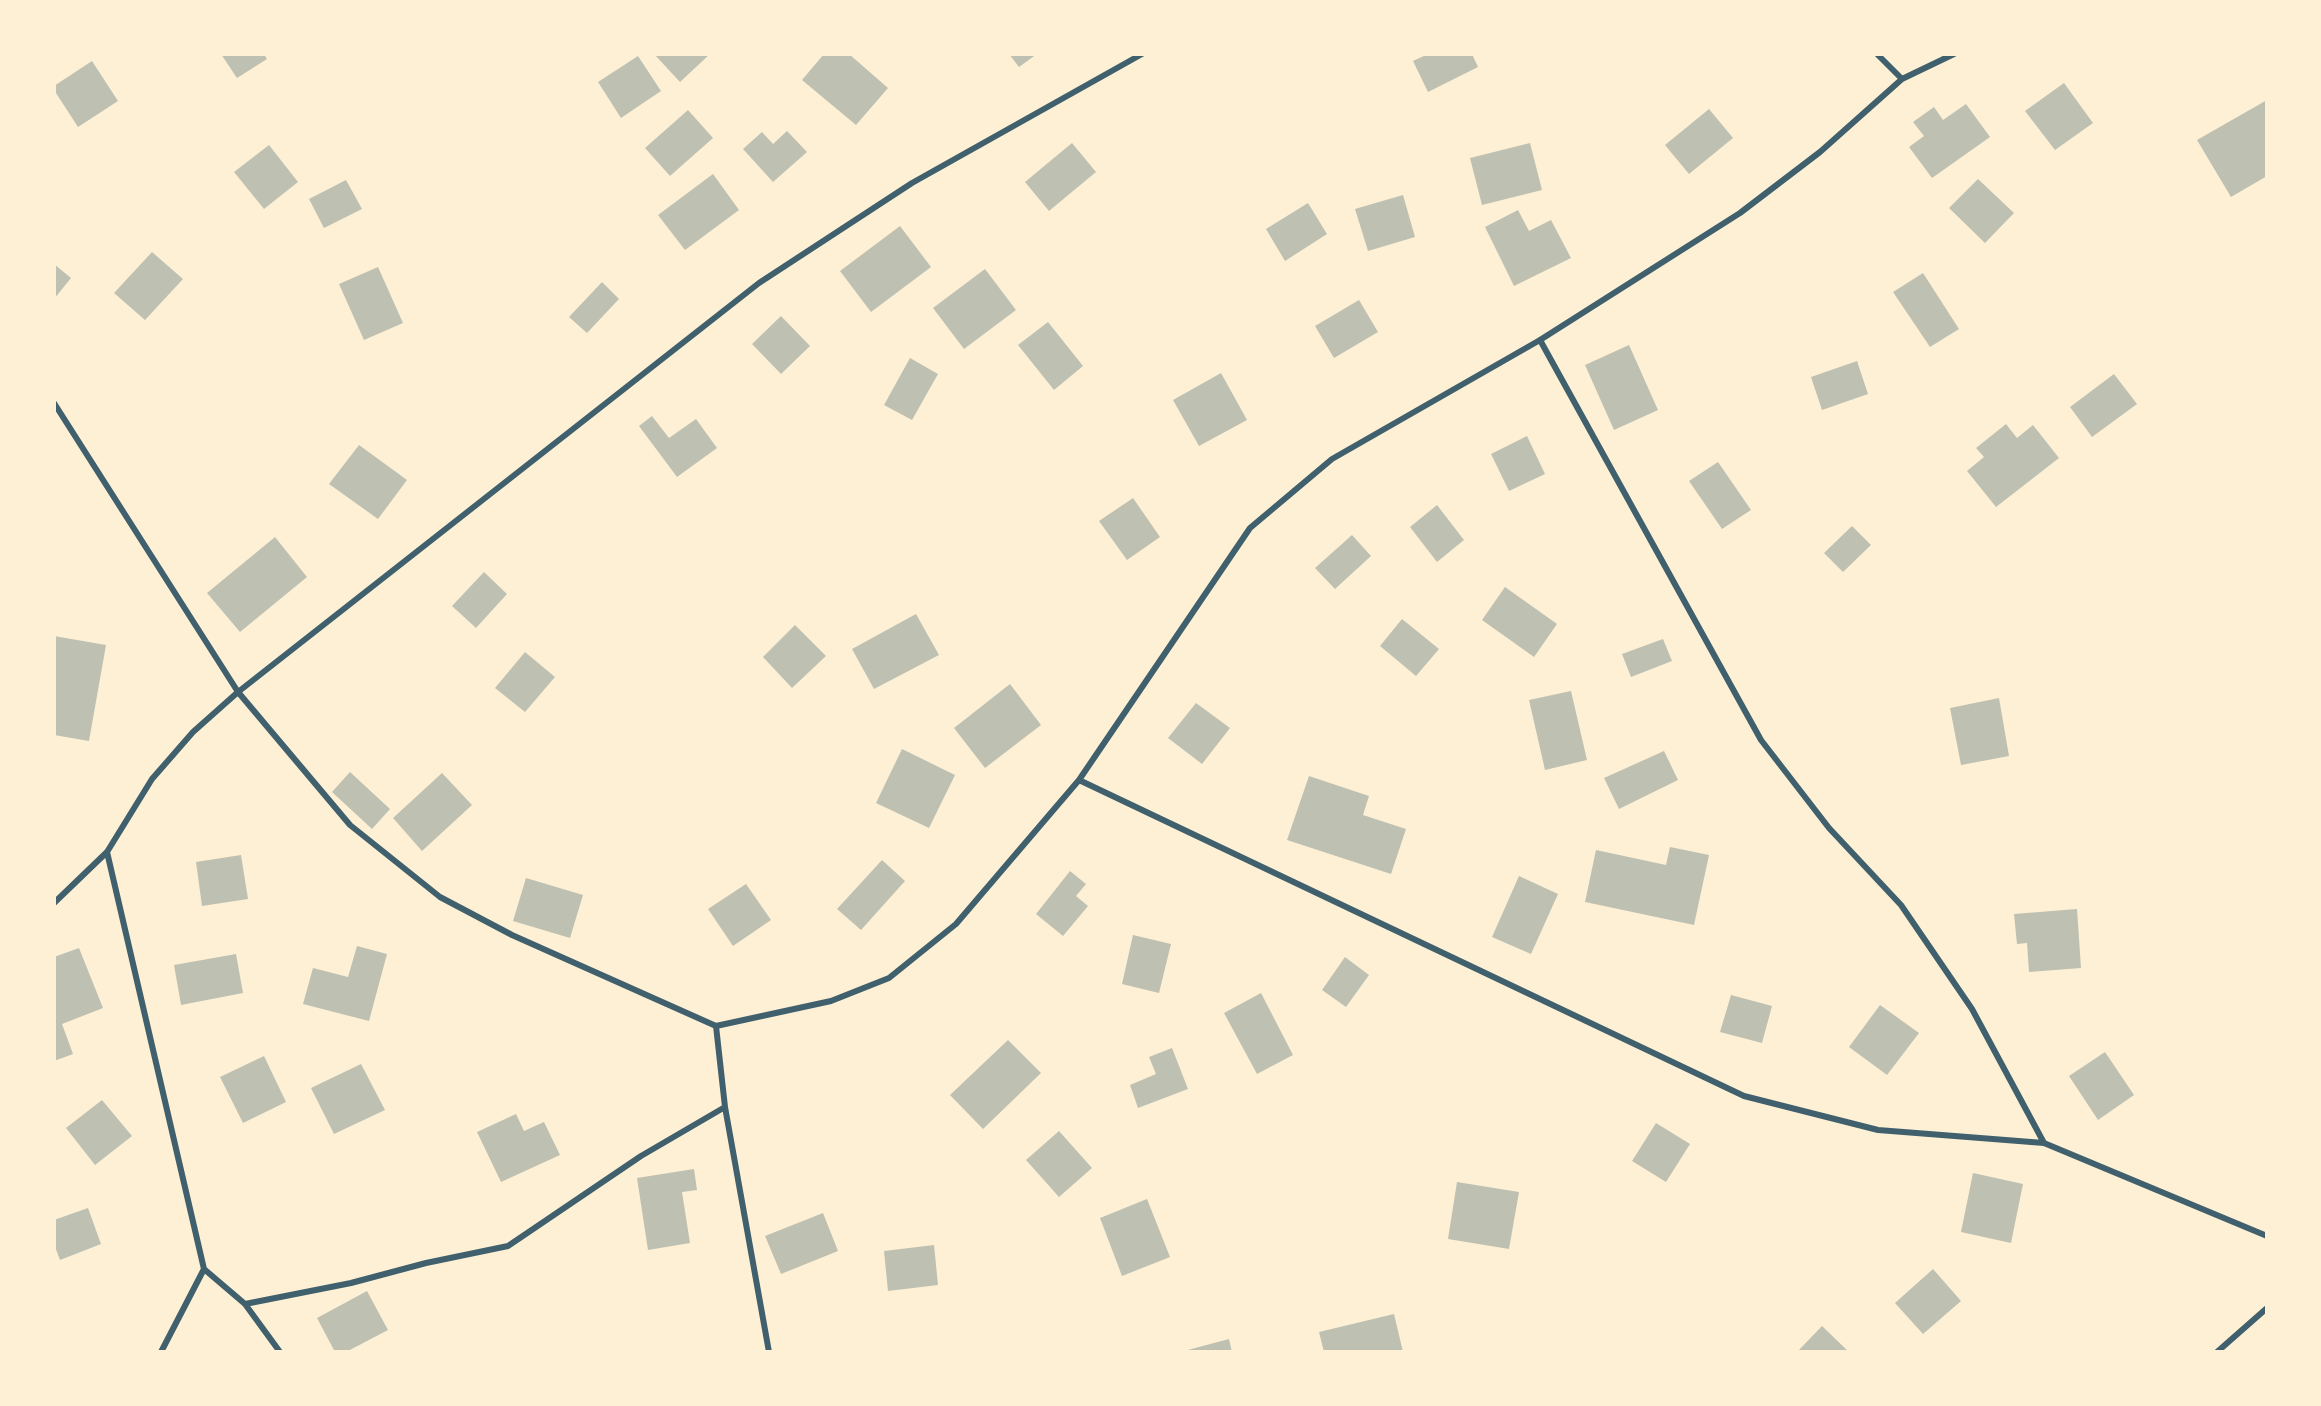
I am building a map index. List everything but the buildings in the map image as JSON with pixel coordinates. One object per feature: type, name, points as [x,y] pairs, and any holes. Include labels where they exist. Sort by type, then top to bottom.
[{"type":"street","points":[[54,903],[107,852],[152,779],[193,732],[238,692],[759,283],[912,183],[1142,54]]},
{"type":"street","points":[[1877,54],[1902,79]]},
{"type":"street","points":[[54,403],[238,692],[350,825],[440,897],[513,934],[716,1026],[831,1001],[889,978],[956,924],[1079,780],[1250,528],[1332,459],[1540,340],[1740,213],[1820,152],[1902,79],[1954,54]]},
{"type":"street","points":[[1540,340],[1761,740],[1829,828],[1901,905],[1972,1010],[2044,1143]]},
{"type":"street","points":[[1079,780],[1744,1096],[1878,1130],[2044,1143],[2267,1236]]},
{"type":"street","points":[[107,852],[204,1269],[245,1304],[280,1352]]},
{"type":"street","points":[[716,1026],[725,1107],[769,1352]]},
{"type":"street","points":[[245,1304],[351,1283],[426,1263],[508,1246],[641,1156],[725,1107]]},
{"type":"street","points":[[161,1352],[204,1269]]},
{"type":"street","points":[[2217,1352],[2267,1308]]}]
